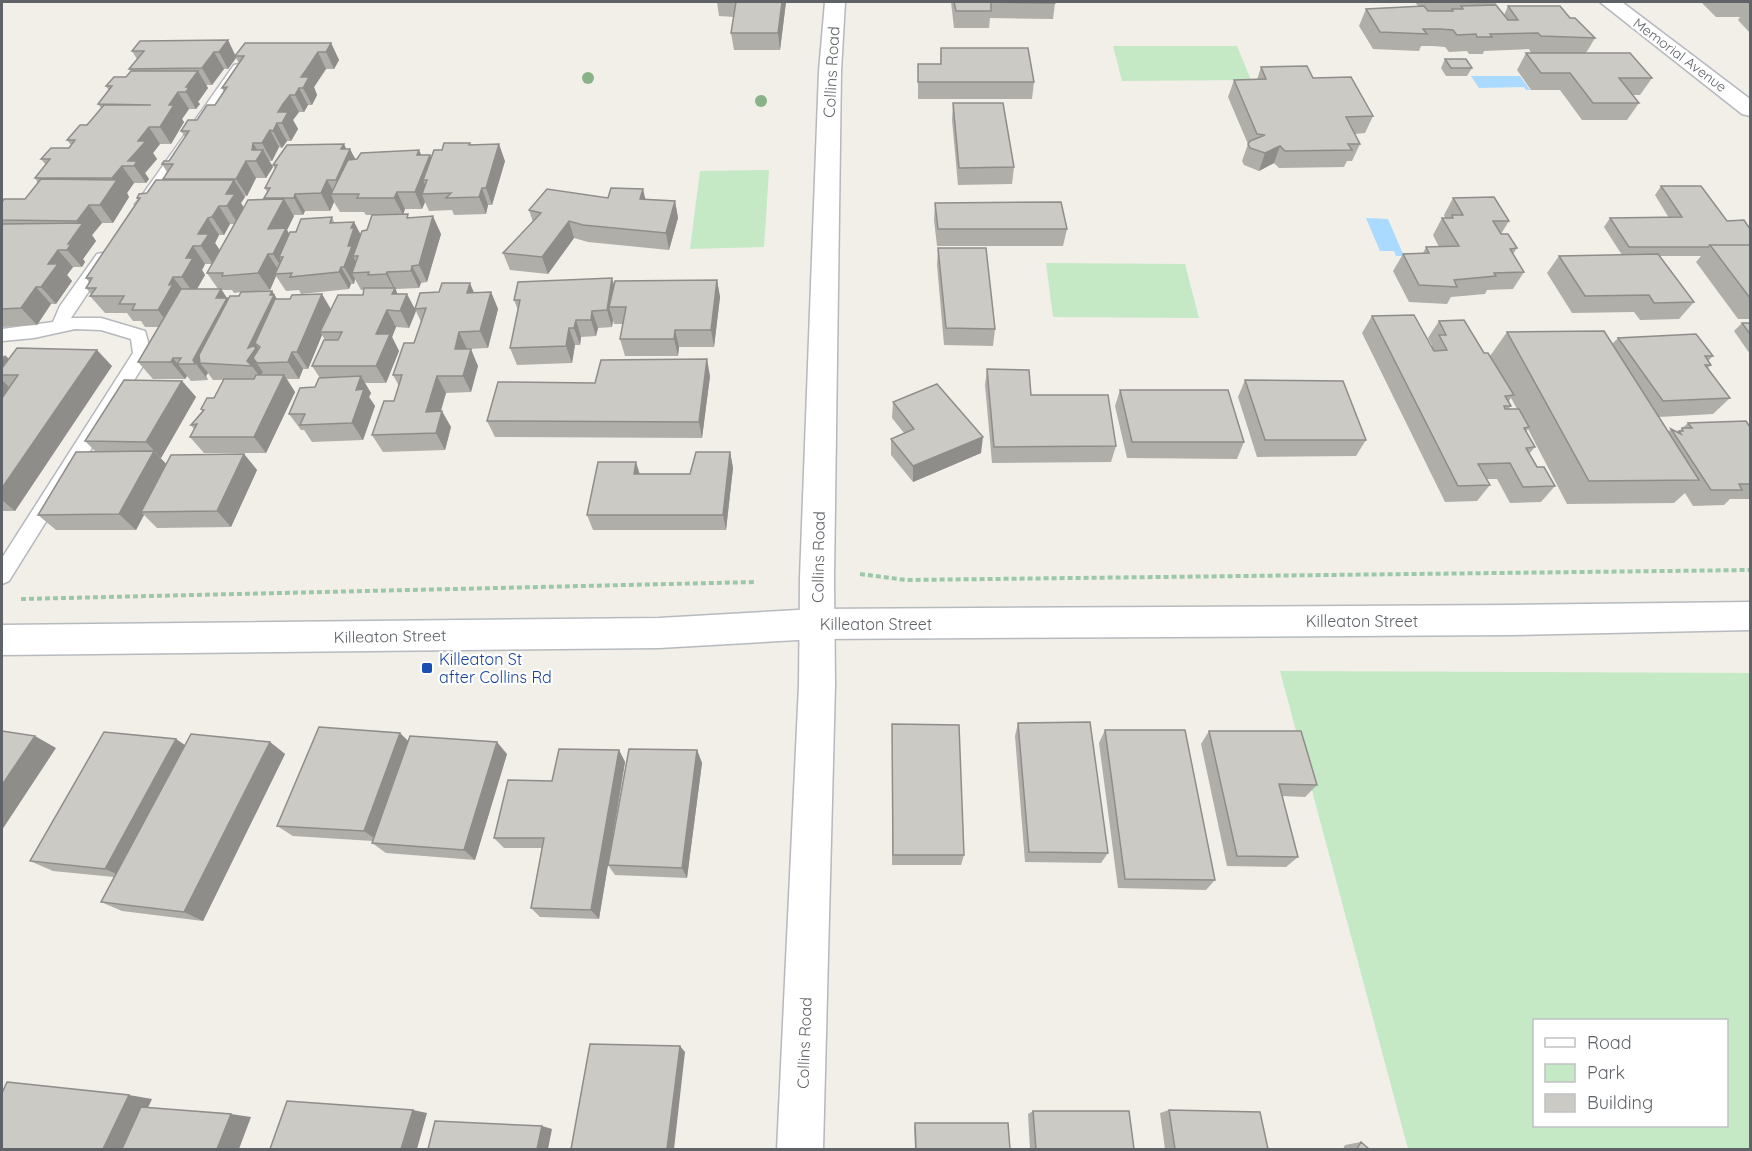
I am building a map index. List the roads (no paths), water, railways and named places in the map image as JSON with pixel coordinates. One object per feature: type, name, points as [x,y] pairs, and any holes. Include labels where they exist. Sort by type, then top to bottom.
[{"type":"street","name":"Collins Road","points":[[800,1149],[816,697],[830,71],[835,2]]},
{"type":"street","name":"Memorial Avenue","points":[[1610,2],[1750,109]]},
{"type":"street","name":"Killeaton Street","points":[[2,640],[659,633],[816,624],[1511,620],[1750,616]]},
{"type":"lane","points":[[136,213],[240,67]]},
{"type":"lane","points":[[60,325],[66,310],[115,242]]},
{"type":"lane","points":[[2,335],[34,332],[75,323],[101,324],[139,335],[142,353],[2,575]]},
{"type":"water","points":[[1471,76],[1520,76],[1530,90],[1524,87],[1479,88]]},
{"type":"water","points":[[1366,218],[1388,219],[1404,256],[1396,256],[1394,251],[1380,251]]},
{"type":"place","name":"Killeaton St after Collins Rd","points":[[427,668]]}]
